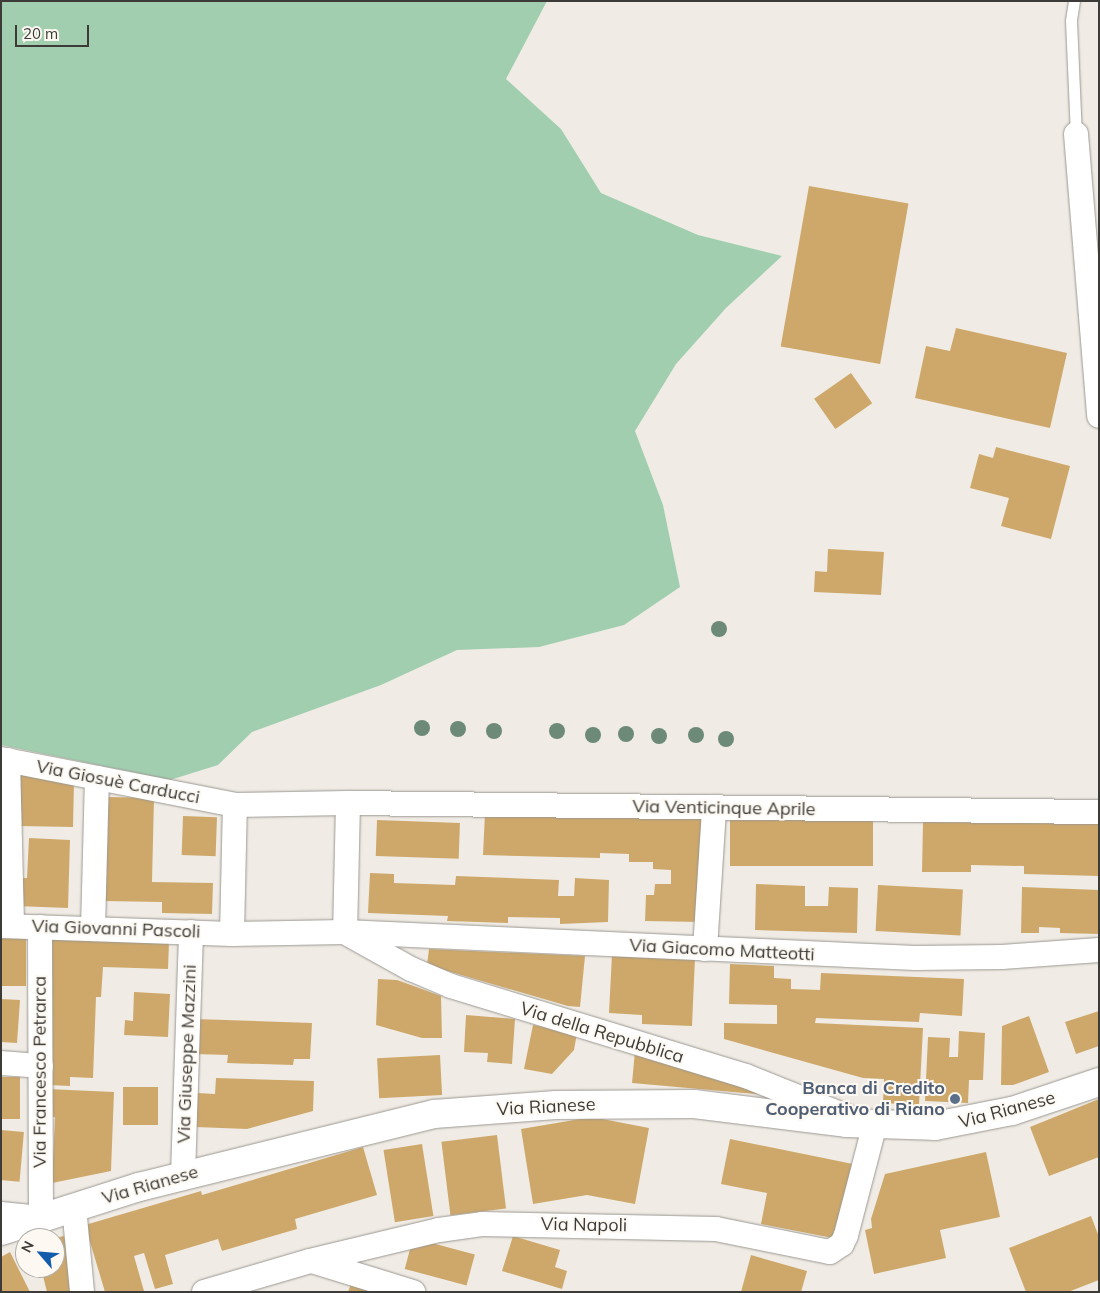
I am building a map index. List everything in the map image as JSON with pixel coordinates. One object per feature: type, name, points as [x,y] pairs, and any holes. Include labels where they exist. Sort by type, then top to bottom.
[{"type":"main road","name":"Via Rianese","points":[[1,1231],[183,1175],[412,1119],[478,1110],[556,1105],[694,1104],[912,1127],[958,1124],[1012,1112],[1099,1082]]},
{"type":"street","points":[[1076,134],[1099,416]]},
{"type":"street","points":[[4,759],[7,926]]},
{"type":"street","name":"Via Giosuè Carducci","points":[[4,759],[235,805],[348,803]]},
{"type":"street","points":[[93,929],[97,778]]},
{"type":"street","points":[[345,932],[348,803]]},
{"type":"street","name":"Via Venticinque Aprile","points":[[348,803],[1099,812]]},
{"type":"street","points":[[232,934],[235,805]]},
{"type":"street","points":[[705,949],[714,808]]},
{"type":"street","name":"Via Giovanni Pascoli","points":[[7,926],[232,934],[345,932]]},
{"type":"street","name":"Via Francesco Petrarca","points":[[40,927],[41,1218]]},
{"type":"street","name":"Via Giuseppe Mazzini","points":[[183,1175],[191,932]]},
{"type":"street","name":"Via Giacomo Matteotti","points":[[345,932],[915,958],[1002,957],[1099,950]]},
{"type":"street","name":"Via della Repubblica","points":[[345,932],[411,969],[451,986],[746,1076],[870,1124]]},
{"type":"street","points":[[1,1063],[41,1066]]},
{"type":"street","name":"Via Napoli","points":[[204,1292],[310,1261],[454,1227],[497,1223],[716,1229],[830,1252],[842,1244],[846,1236],[870,1124]]},
{"type":"street","points":[[74,1207],[82,1292]]},
{"type":"street","points":[[1,1214],[41,1218]]},
{"type":"street","points":[[310,1261],[413,1292]]},
{"type":"lane","points":[[1074,1],[1071,21],[1076,134]]},
{"type":"green space","points":[[1,1],[547,1],[506,79],[561,129],[601,193],[698,235],[782,256],[726,308],[676,364],[635,431],[663,505],[680,587],[624,625],[539,647],[457,650],[381,685],[252,732],[218,765],[170,780],[1,745]]},
{"type":"building","points":[[809,186],[908,204],[880,364],[781,347]]},
{"type":"building","points":[[956,328],[1067,353],[1050,428],[915,398],[926,346],[950,351]]},
{"type":"building","points":[[851,373],[872,403],[835,429],[814,399]]},
{"type":"building","points":[[996,447],[1070,466],[1051,539],[1001,526],[1009,498],[970,488],[979,454],[993,458]]},
{"type":"building","points":[[828,549],[884,552],[881,595],[814,592],[815,571],[827,572]]},
{"type":"building","points":[[19,767],[74,782],[73,827],[18,826]]},
{"type":"building","points":[[108,797],[154,798],[152,882],[213,883],[212,914],[162,913],[162,902],[104,901],[100,851],[107,851]]},
{"type":"building","points":[[485,813],[703,818],[701,922],[645,921],[646,895],[654,895],[655,884],[671,884],[671,870],[653,869],[653,862],[629,862],[629,854],[600,853],[600,858],[483,855]]},
{"type":"building","points":[[183,816],[217,817],[216,856],[182,855]]},
{"type":"building","points":[[730,818],[873,818],[873,866],[730,866]]},
{"type":"building","points":[[377,820],[460,823],[459,859],[376,856]]},
{"type":"building","points":[[923,822],[1099,824],[1099,876],[1024,874],[1024,866],[971,865],[971,872],[922,872]]},
{"type":"building","points":[[29,838],[70,840],[68,908],[16,906],[17,878],[27,878]]},
{"type":"building","points":[[370,873],[394,874],[394,883],[455,885],[456,876],[559,880],[558,896],[574,896],[575,878],[609,880],[608,922],[560,924],[560,918],[508,917],[508,923],[447,921],[448,916],[368,913]]},
{"type":"building","points":[[756,884],[805,886],[805,906],[828,906],[829,887],[858,888],[857,933],[755,930]]},
{"type":"building","points":[[878,885],[963,889],[960,935],[876,931]]},
{"type":"building","points":[[1022,887],[1099,890],[1099,934],[1060,933],[1060,928],[1039,927],[1039,933],[1021,933]]},
{"type":"building","points":[[50,937],[169,942],[168,969],[103,967],[101,997],[96,997],[93,1078],[70,1077],[70,1086],[49,1085]]},
{"type":"building","points":[[1,938],[26,938],[26,986],[1,986]]},
{"type":"building","points":[[429,949],[585,956],[580,1007],[568,1006],[427,965]]},
{"type":"building","points":[[612,954],[695,958],[692,1026],[642,1024],[642,1015],[609,1013]]},
{"type":"building","points":[[730,964],[774,966],[774,978],[791,979],[791,989],[820,990],[821,973],[964,979],[962,1016],[920,1013],[919,1022],[816,1018],[815,1023],[923,1028],[919,1105],[883,1103],[884,1079],[863,1078],[724,1039],[724,1023],[777,1024],[777,1005],[729,1004]]},
{"type":"building","points":[[378,979],[397,980],[441,996],[442,1038],[422,1038],[376,1025]]},
{"type":"building","points":[[134,992],[170,994],[168,1037],[124,1035],[125,1020],[133,1021]]},
{"type":"building","points":[[1,999],[20,1000],[17,1043],[1,1042]]},
{"type":"building","points":[[1099,1011],[1099,1046],[1076,1054],[1065,1022]]},
{"type":"building","points":[[466,1015],[515,1019],[512,1064],[487,1062],[488,1053],[464,1052]]},
{"type":"building","points":[[1029,1016],[1049,1072],[1013,1085],[1001,1085],[1002,1026]]},
{"type":"building","points":[[195,1019],[312,1023],[310,1059],[294,1059],[293,1065],[227,1063],[228,1055],[194,1054]]},
{"type":"building","points":[[533,1025],[577,1033],[574,1050],[552,1074],[524,1069]]},
{"type":"building","points":[[959,1031],[985,1033],[983,1080],[969,1080],[968,1103],[925,1101],[928,1037],[950,1038],[949,1057],[958,1057]]},
{"type":"building","points":[[635,1051],[766,1095],[632,1083]]},
{"type":"building","points":[[440,1055],[442,1095],[379,1098],[377,1058]]},
{"type":"building","points":[[1,1077],[20,1077],[20,1119],[1,1119]]},
{"type":"building","points":[[216,1078],[314,1081],[313,1111],[247,1129],[196,1127],[197,1093],[215,1094]]},
{"type":"building","points":[[123,1087],[158,1087],[158,1125],[123,1125]]},
{"type":"building","points":[[47,1089],[114,1092],[111,1171],[52,1183],[55,1117],[46,1117]]},
{"type":"building","points":[[1099,1099],[1099,1157],[1049,1176],[1030,1127]]},
{"type":"building","points":[[592,1117],[649,1128],[635,1204],[587,1195],[533,1204],[521,1129]]},
{"type":"building","points":[[1,1130],[24,1132],[20,1182],[1,1180]]},
{"type":"building","points":[[497,1135],[506,1208],[450,1215],[441,1142]]},
{"type":"building","points":[[730,1139],[853,1164],[838,1239],[761,1224],[767,1193],[721,1184]]},
{"type":"building","points":[[422,1144],[433,1216],[395,1222],[383,1150]]},
{"type":"building","points":[[363,1147],[377,1195],[295,1219],[297,1229],[222,1251],[218,1239],[165,1255],[173,1284],[155,1289],[144,1253],[134,1256],[144,1291],[105,1292],[85,1225],[201,1191],[202,1195]]},
{"type":"building","points":[[986,1152],[1000,1217],[940,1230],[946,1258],[874,1274],[865,1230],[872,1228],[871,1219],[885,1174]]},
{"type":"building","points":[[1091,1216],[1099,1237],[1099,1280],[1068,1292],[1026,1292],[1009,1248]]},
{"type":"building","points":[[513,1236],[560,1250],[555,1267],[567,1271],[562,1289],[502,1271]]},
{"type":"building","points":[[413,1238],[475,1255],[467,1285],[405,1269]]},
{"type":"building","points":[[65,1240],[76,1286],[72,1292],[47,1292],[44,1278],[65,1278]]},
{"type":"building","points":[[10,1252],[15,1262],[15,1278],[23,1278],[30,1292],[1,1292],[1,1257]]},
{"type":"building","points":[[751,1255],[807,1271],[801,1292],[741,1292]]},
{"type":"building","points":[[351,1284],[374,1292],[348,1292]]},
{"type":"place","name":"Banca di Credito Cooperativo di Riano","points":[[955,1099]]}]
